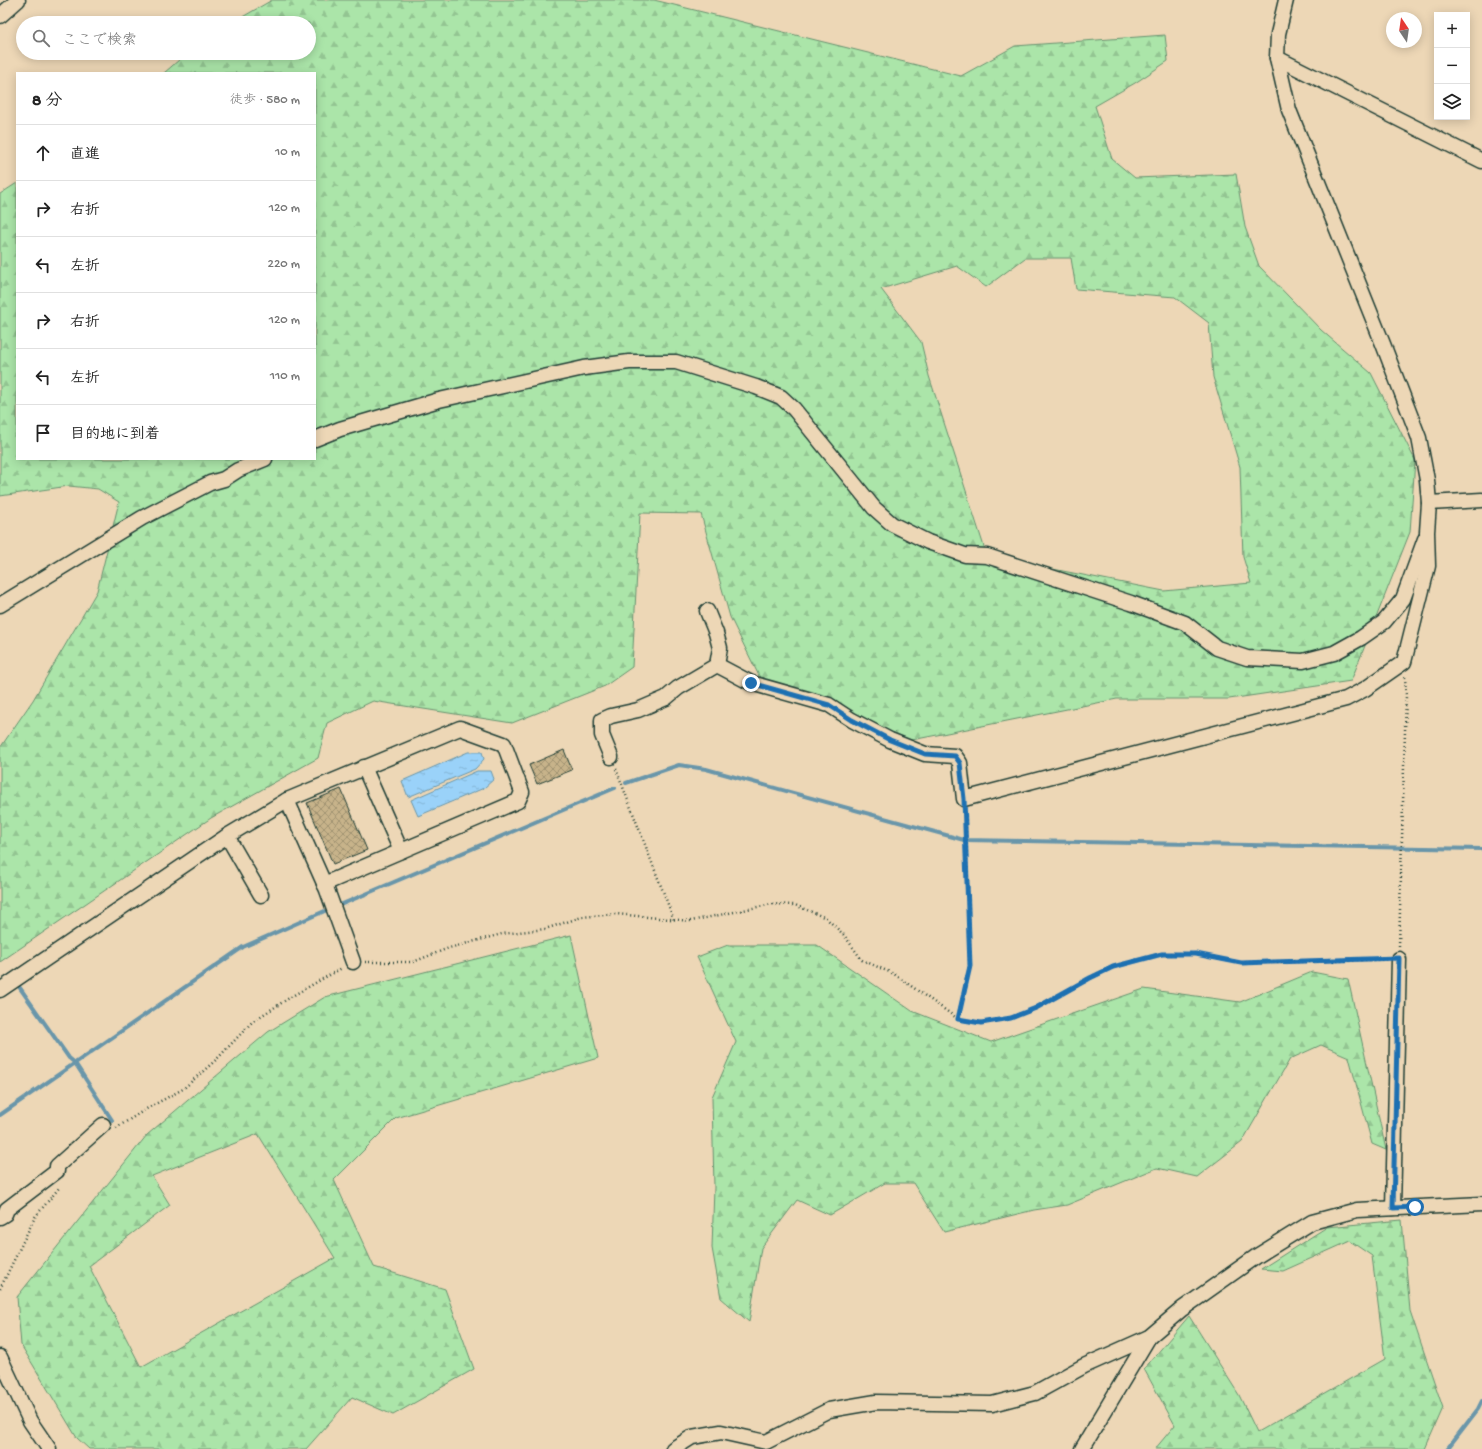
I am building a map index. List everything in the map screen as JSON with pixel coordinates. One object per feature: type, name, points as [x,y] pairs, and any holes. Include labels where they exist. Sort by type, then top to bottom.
[{"type":"street","points":[[0,16],[18,0]]},
{"type":"street","points":[[717,664],[751,683],[829,705],[852,720],[890,740],[925,754],[955,756],[960,763],[964,799],[1346,700],[1365,689],[1404,662],[1428,566],[1427,532],[1430,503],[1427,480],[1419,438],[1384,344],[1289,110],[1277,58],[1278,34],[1286,0]]},
{"type":"street","points":[[1277,58],[1482,161]]},
{"type":"street","points":[[316,439],[340,429],[439,400],[584,368],[629,362],[676,362],[756,387],[780,397],[794,409],[874,508],[892,524],[928,542],[965,554],[987,556],[1131,603],[1185,623],[1217,648],[1246,658],[1303,661],[1334,653],[1361,638],[1384,622],[1403,599],[1427,532]]},
{"type":"street","points":[[0,605],[142,518],[210,483],[224,479],[238,470],[263,460]]},
{"type":"street","points":[[1430,503],[1482,500]]},
{"type":"street","points":[[611,757],[602,736],[602,720],[611,716],[638,710],[666,698],[678,688],[717,664],[720,648],[707,611]]},
{"type":"street","points":[[0,990],[228,836],[287,800],[460,728],[504,744],[522,792],[518,800],[324,884]]},
{"type":"street","points":[[364,767],[400,851]]},
{"type":"street","points":[[287,800],[324,884],[353,962]]},
{"type":"street","points":[[228,836],[260,895]]},
{"type":"street","points":[[1393,1208],[1399,958]]},
{"type":"street","points":[[0,1217],[5,1214],[7,1209],[57,1171],[57,1166],[108,1129]]},
{"type":"street","points":[[673,1449],[692,1437],[721,1432],[766,1442],[829,1410],[876,1402],[992,1404],[1035,1393],[1084,1366],[1149,1337],[1182,1309],[1257,1256],[1312,1222],[1357,1210],[1482,1204]]},
{"type":"street","points":[[1082,1449],[1149,1337]]},
{"type":"street","points":[[0,1358],[30,1421],[48,1449]]},
{"type":"path","points":[[108,1129],[183,1089],[217,1059],[253,1021],[294,995],[353,962],[413,962],[449,948],[502,934],[545,929],[582,917],[616,914],[691,921],[772,904],[795,905],[826,918],[844,936],[862,960],[894,974],[958,1019],[981,1023],[1011,1018],[1036,1008],[1113,967],[1162,954],[1196,954],[1241,963],[1399,958],[1406,695],[1404,662]]},
{"type":"path","points":[[611,757],[674,920]]},
{"type":"path","points":[[958,1019],[970,966],[964,799]]},
{"type":"path","points":[[0,1289],[35,1217],[63,1183]]},
{"type":"green space","points":[[272,0],[654,0],[961,76],[1015,46],[1165,35],[1168,61],[1135,83],[1095,106],[1112,159],[1135,178],[1236,174],[1245,227],[1259,266],[1321,330],[1371,373],[1415,460],[1410,532],[1351,681],[1229,699],[1117,699],[907,741],[762,682],[730,617],[701,514],[640,513],[632,667],[605,686],[512,723],[373,701],[327,723],[318,758],[211,818],[0,962],[0,748],[33,700],[97,591],[119,502],[98,489],[69,486],[0,496],[0,194],[16,184],[16,460],[316,460],[316,72],[165,72],[179,60],[316,60],[316,16],[244,16]],"holes":[[[1025,258],[1071,258],[1076,289],[1175,297],[1209,323],[1213,377],[1240,467],[1243,557],[1251,583],[1164,591],[987,556],[929,376],[921,342],[881,289],[957,266],[986,287]]]},
{"type":"green space","points":[[571,935],[598,1058],[396,1118],[334,1180],[374,1267],[445,1289],[474,1369],[393,1415],[352,1397],[306,1449],[89,1449],[77,1438],[21,1345],[17,1297],[147,1135],[268,1032],[325,997]],"holes":[[[258,1134],[335,1258],[141,1367],[89,1266],[170,1205],[152,1176]]]},
{"type":"green space","points":[[728,945],[817,945],[912,1011],[991,1042],[1144,989],[1240,1002],[1312,972],[1348,979],[1386,1150],[1372,1144],[1349,1057],[1321,1045],[1290,1059],[1242,1142],[1197,1177],[1157,1168],[1067,1205],[1034,1210],[944,1232],[913,1183],[885,1183],[830,1215],[797,1200],[761,1248],[749,1322],[721,1298],[712,1248],[714,1187],[712,1097],[736,1042],[697,957]]},
{"type":"green space","points":[[1402,1220],[1410,1311],[1443,1408],[1425,1449],[1155,1449],[1175,1425],[1144,1369],[1189,1316],[1239,1395],[1257,1432],[1385,1359],[1372,1256],[1350,1241],[1283,1271],[1261,1269],[1327,1227]]},
{"type":"water","points":[[468,752],[482,752],[484,759],[475,769],[408,797],[402,781]]},
{"type":"water","points":[[477,771],[491,771],[494,779],[484,788],[418,816],[411,800]]},
{"type":"building","points":[[564,750],[572,770],[537,784],[529,765]]},
{"type":"building","points":[[341,789],[367,850],[333,864],[307,803]]},
{"type":"waterway","points":[[626,783],[679,765],[706,769],[964,840],[1482,849]]},
{"type":"waterway","points":[[340,905],[615,788]]},
{"type":"waterway","points":[[0,1115],[243,947],[327,910]]},
{"type":"waterway","points":[[20,988],[69,1058],[75,1063],[112,1120]]},
{"type":"waterway","points":[[1447,1449],[1478,1409],[1482,1401]]},
{"type":"route","points":[[751,683],[829,705],[852,720],[890,740],[925,754],[955,756],[960,763],[964,799],[970,966],[958,1019],[981,1023],[1011,1018],[1036,1008],[1113,967],[1162,954],[1196,954],[1241,963],[1399,958],[1393,1208],[1415,1207]]}]
